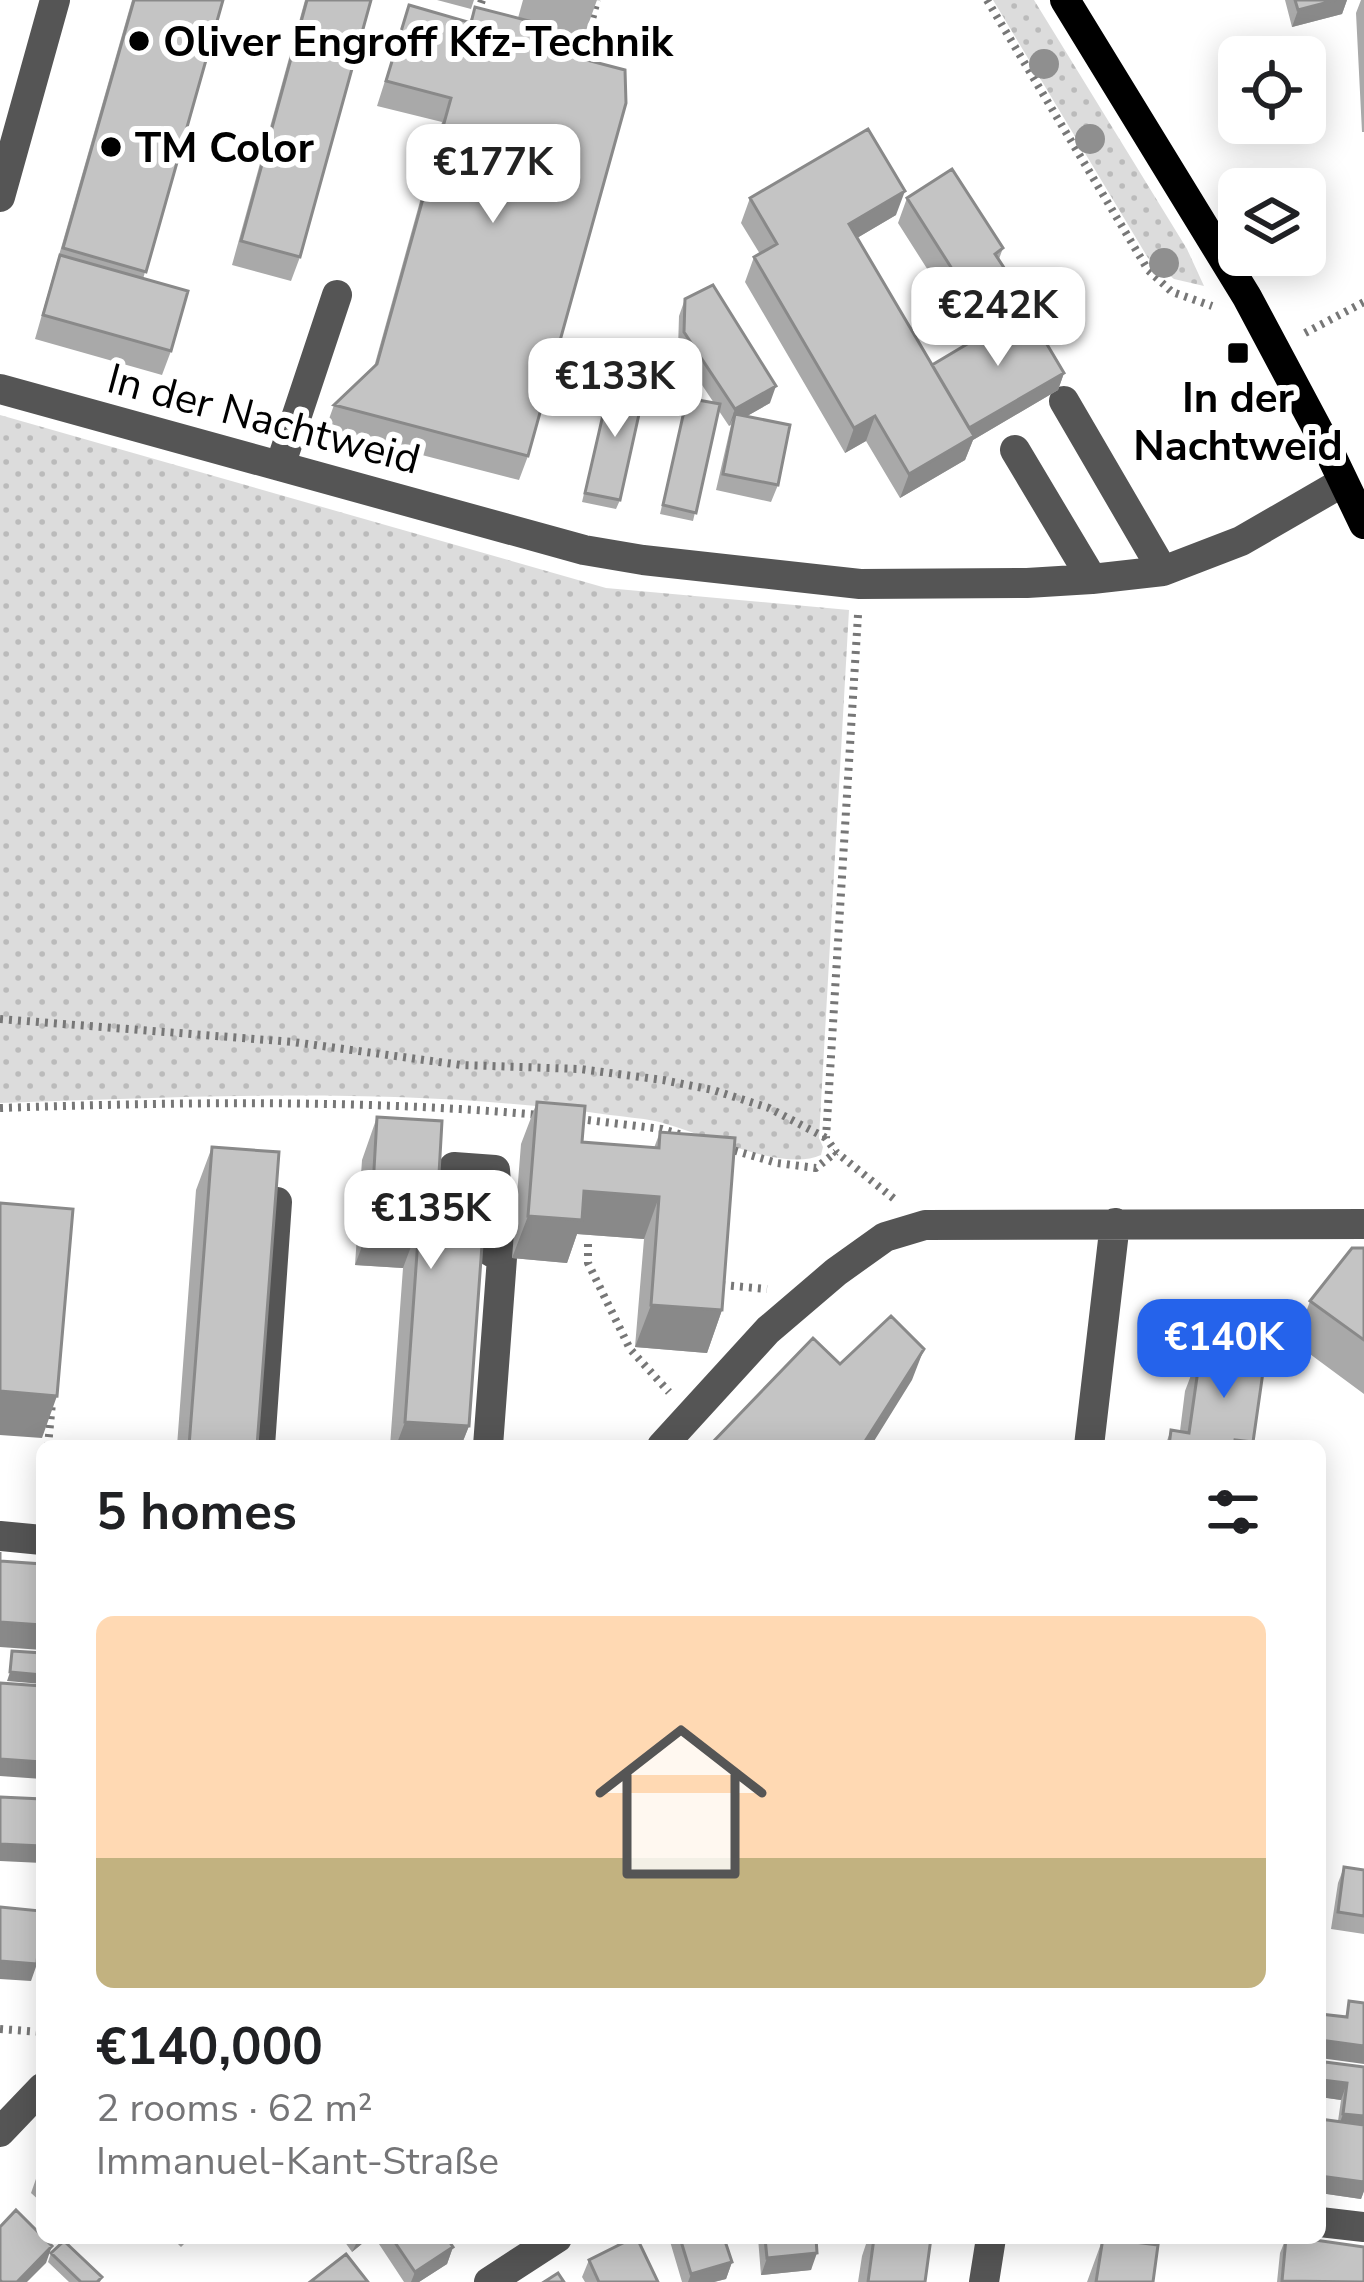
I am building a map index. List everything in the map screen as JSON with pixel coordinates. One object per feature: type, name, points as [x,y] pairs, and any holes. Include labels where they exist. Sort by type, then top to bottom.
[{"type":"main road","points":[[1066,0],[1246,297],[1364,524]]},
{"type":"street","points":[[0,197],[55,0]]},
{"type":"street","points":[[280,466],[338,295]]},
{"type":"street","name":"In der Nachtweid","points":[[0,388],[584,550],[860,584],[1027,583],[1163,571],[1241,541],[1343,482]]},
{"type":"street","points":[[1064,401],[1163,571]]},
{"type":"street","points":[[1015,450],[1092,579]]},
{"type":"street","points":[[260,1440],[277,1202]]},
{"type":"street","points":[[1090,1440],[1115,1223]]},
{"type":"street","points":[[667,1440],[768,1330],[836,1271],[885,1237],[925,1225],[1364,1224]]},
{"type":"street","points":[[488,1440],[502,1258]]},
{"type":"street","points":[[0,1536],[36,1539]]},
{"type":"street","points":[[0,2132],[36,2094]]},
{"type":"street","points":[[1326,2223],[1364,2227]]},
{"type":"street","points":[[489,2282],[548,2244]]},
{"type":"street","points":[[984,2282],[990,2244]]},
{"type":"path","points":[[588,35],[597,0]]},
{"type":"path","points":[[987,0],[1148,270],[1172,292],[1213,306]]},
{"type":"path","points":[[1305,333],[1364,302]]},
{"type":"path","points":[[826,1138],[860,584]]},
{"type":"path","points":[[0,1019],[293,1042],[461,1065],[580,1069],[663,1079],[769,1108],[826,1138],[836,1152],[925,1225]]},
{"type":"path","points":[[0,1108],[315,1104],[442,1106],[556,1116]]},
{"type":"path","points":[[577,1119],[685,1136]]},
{"type":"path","points":[[708,1143],[777,1163],[816,1168],[836,1152]]},
{"type":"path","points":[[588,1244],[588,1263],[630,1349],[690,1415]]},
{"type":"path","points":[[49,1440],[52,1399]]},
{"type":"path","points":[[0,2029],[36,2032]]},
{"type":"shaded area","points":[[993,0],[1034,0],[1187,249],[1204,286],[1174,279],[1148,258]]},
{"type":"shaded area","points":[[0,415],[606,588],[849,610],[821,1155],[784,1159],[649,1120],[458,1100],[305,1096],[0,1103]]},
{"type":"building","points":[[134,0],[223,0],[146,272],[63,248]]},
{"type":"building","points":[[307,0],[371,0],[300,257],[241,241]]},
{"type":"building","points":[[1295,0],[1336,0],[1298,10]]},
{"type":"building","points":[[409,5],[471,23],[475,7],[556,28],[552,51],[625,70],[626,103],[528,456],[334,405],[377,364],[451,98],[386,81]]},
{"type":"building","points":[[868,129],[905,191],[849,224],[974,436],[909,474],[875,416],[854,428],[754,257],[777,244],[750,198]]},
{"type":"building","points":[[952,169],[1003,248],[995,254],[1020,292],[982,316],[907,198]]},
{"type":"building","points":[[60,255],[188,291],[171,351],[43,315]]},
{"type":"building","points":[[713,285],[776,386],[735,409],[684,332],[685,299]]},
{"type":"building","points":[[1026,309],[1064,373],[969,428],[932,365]]},
{"type":"building","points":[[611,380],[645,387],[620,500],[585,493]]},
{"type":"building","points":[[687,398],[720,404],[696,513],[663,505]]},
{"type":"building","points":[[735,414],[790,425],[778,485],[723,474]]},
{"type":"building","points":[[537,1102],[585,1106],[582,1142],[659,1148],[660,1132],[735,1138],[722,1310],[651,1305],[659,1197],[584,1191],[582,1220],[528,1216]]},
{"type":"building","points":[[377,1117],[442,1121],[436,1227],[483,1231],[469,1426],[405,1422],[419,1225],[371,1222]]},
{"type":"building","points":[[212,1147],[279,1152],[257,1440],[189,1440]]},
{"type":"building","points":[[0,1203],[73,1209],[57,1396],[0,1391]]},
{"type":"building","points":[[1352,1248],[1364,1248],[1364,1340],[1310,1301]]},
{"type":"building","points":[[891,1316],[924,1349],[866,1440],[715,1440],[813,1338],[840,1364]]},
{"type":"building","points":[[1201,1349],[1265,1358],[1253,1440],[1170,1440],[1171,1430],[1189,1433]]},
{"type":"building","points":[[0,1561],[36,1564],[36,1625],[0,1622]]},
{"type":"building","points":[[12,1651],[36,1653],[36,1674],[10,1672]]},
{"type":"building","points":[[0,1683],[36,1686],[36,1762],[0,1759]]},
{"type":"building","points":[[0,1797],[36,1799],[36,1846],[0,1844]]},
{"type":"building","points":[[1344,1867],[1364,1870],[1364,1916],[1338,1912]]},
{"type":"building","points":[[0,1907],[36,1911],[36,1964],[0,1961]]},
{"type":"building","points":[[1349,2001],[1364,2003],[1364,2046],[1326,2041],[1326,2015],[1347,2017]]},
{"type":"building","points":[[1326,2062],[1364,2067],[1364,2116],[1343,2114],[1347,2083],[1326,2080]]},
{"type":"building","points":[[1326,2120],[1364,2125],[1364,2182],[1326,2177]]},
{"type":"building","points":[[16,2210],[36,2230],[36,2244],[52,2246],[17,2282],[0,2280],[0,2227]]},
{"type":"building","points":[[1326,2242],[1364,2247],[1364,2282],[1282,2281],[1285,2244]]},
{"type":"building","points":[[67,2244],[102,2277],[97,2282],[81,2282],[51,2253]]},
{"type":"building","points":[[396,2244],[451,2244],[453,2247],[415,2272]]},
{"type":"building","points":[[621,2244],[640,2244],[658,2282],[599,2282],[589,2260]]},
{"type":"building","points":[[682,2244],[726,2244],[732,2262],[691,2274]]},
{"type":"building","points":[[766,2244],[816,2244],[817,2253],[767,2258]]},
{"type":"building","points":[[873,2244],[930,2244],[925,2282],[868,2282]]},
{"type":"building","points":[[1102,2244],[1158,2245],[1153,2282],[1096,2282]]},
{"type":"building","points":[[346,2254],[368,2282],[310,2282]]},
{"type":"place","name":"Oliver Engroff Kfz-Technik","points":[[139,41]]},
{"type":"place","name":"TM Color","points":[[111,147]]},
{"type":"place","name":"In der Nachtweid","points":[[1238,353]]}]
